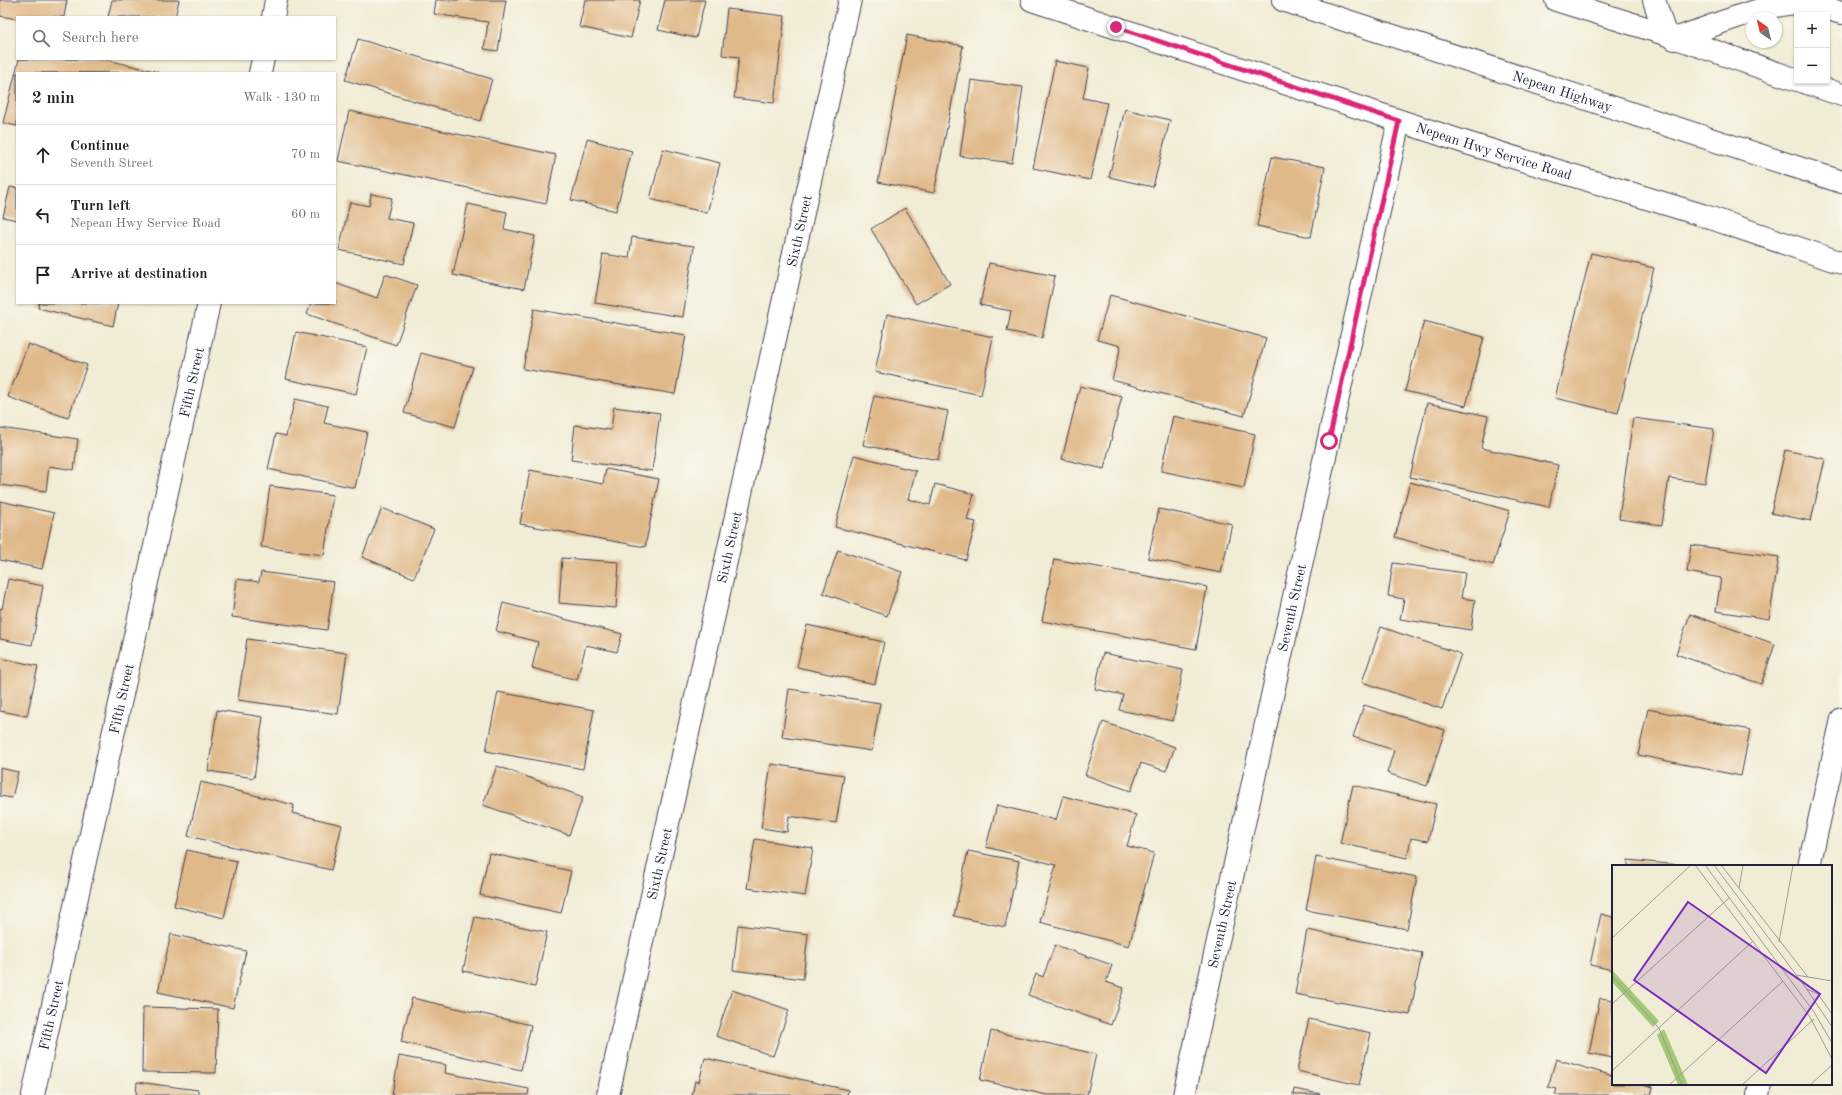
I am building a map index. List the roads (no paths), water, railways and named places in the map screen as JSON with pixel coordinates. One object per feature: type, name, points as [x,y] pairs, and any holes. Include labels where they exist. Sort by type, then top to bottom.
[{"type":"main road","points":[[273,16],[276,0]]},
{"type":"main road","name":"Sixth Street","points":[[608,1095],[850,0]]},
{"type":"main road","name":"Nepean Hwy Service Road","points":[[1032,0],[1399,121],[1702,215],[1842,263]]},
{"type":"main road","name":"Nepean Highway","points":[[1283,0],[1842,182]]},
{"type":"main road","points":[[1556,0],[1670,36],[1794,79]]},
{"type":"main road","points":[[1654,0],[1670,36]]},
{"type":"main road","points":[[1670,36],[1762,10],[1786,5],[1804,3],[1842,13]]},
{"type":"main road","points":[[260,72],[263,60]]},
{"type":"main road","points":[[1810,84],[1842,95]]},
{"type":"main road","name":"Seventh Street","points":[[1184,1095],[1399,121]]},
{"type":"main road","name":"Fifth Street","points":[[33,1095],[209,304]]},
{"type":"main road","points":[[1809,865],[1842,719]]},
{"type":"main road","points":[[1758,1095],[1760,1085]]}]
